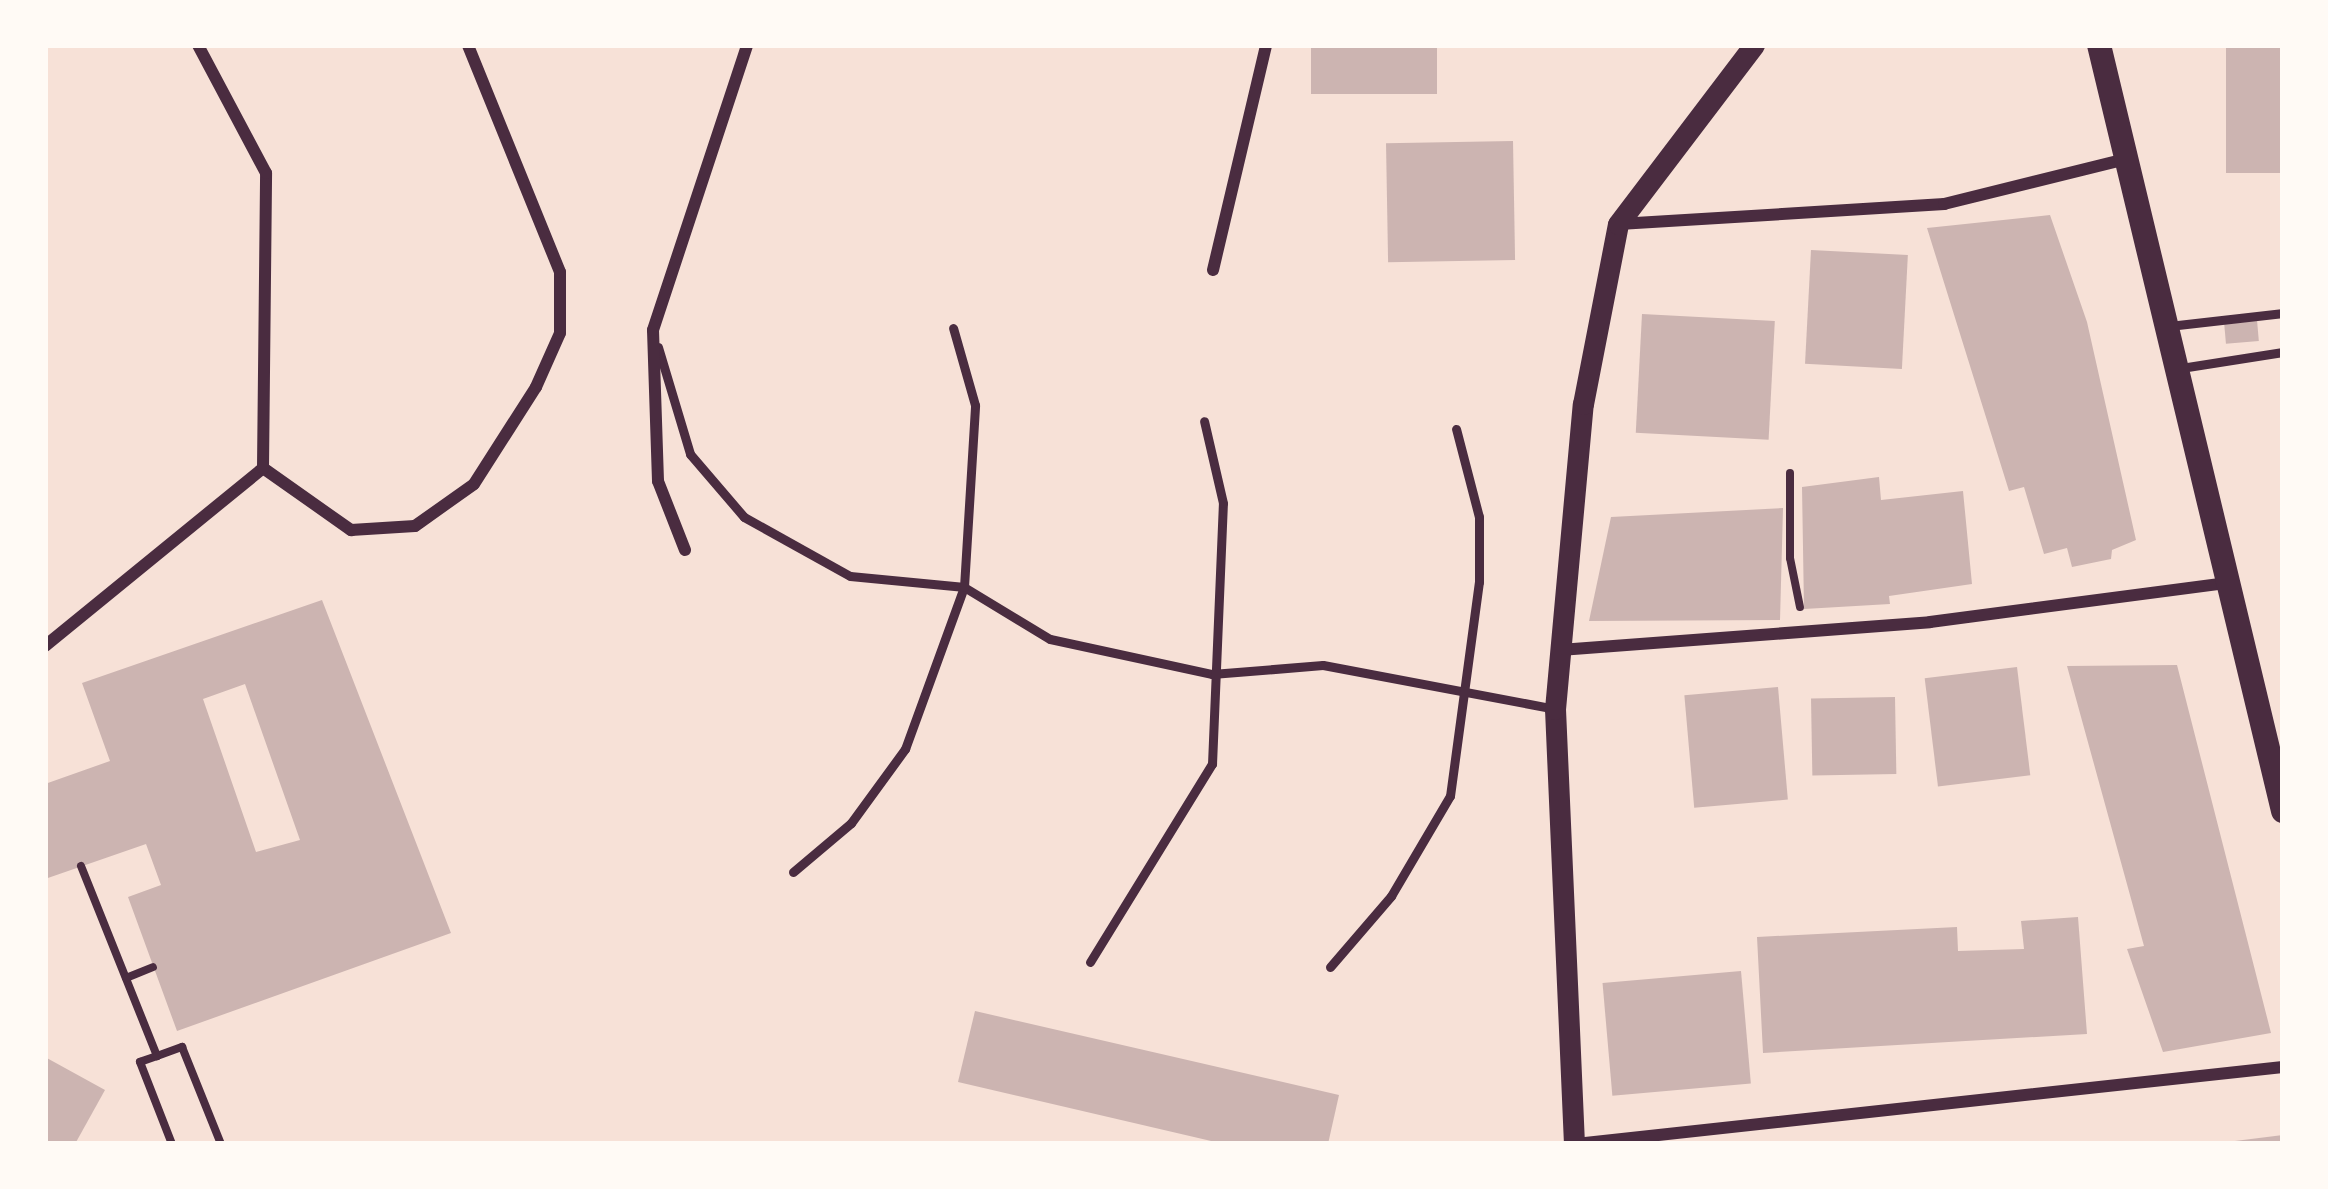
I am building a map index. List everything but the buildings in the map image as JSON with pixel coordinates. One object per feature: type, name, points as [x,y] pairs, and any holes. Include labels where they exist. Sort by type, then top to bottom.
[{"type":"main road","points":[[2099,45],[2283,811]]},
{"type":"street","points":[[198,45],[266,173],[263,468]]},
{"type":"street","points":[[263,468],[351,530],[415,526],[474,484],[536,387],[560,333],[560,272],[467,45]]},
{"type":"street","points":[[685,550],[658,481],[652,330],[747,45]]},
{"type":"street","points":[[1213,270],[1265,45]]},
{"type":"street","points":[[1754,45],[1618,224],[1583,404],[1555,709],[1575,1144],[2283,1066]]},
{"type":"street","points":[[1618,224],[1944,204],[2127,159]]},
{"type":"street","points":[[45,646],[263,468]]},
{"type":"street","points":[[1557,650],[1802,632],[2227,583]]},
{"type":"lane","points":[[2166,326],[2283,313]]},
{"type":"lane","points":[[793,872],[851,823],[905,749],[964,587],[975,405],[953,328]]},
{"type":"lane","points":[[652,330],[690,454],[744,517],[850,576],[964,587],[1050,640],[1212,674],[1323,665],[1555,709]]},
{"type":"lane","points":[[2176,369],[2283,352]]},
{"type":"lane","points":[[1090,962],[1212,764],[1212,674],[1223,503],[1204,422]]},
{"type":"lane","points":[[1330,967],[1391,896],[1450,796],[1466,693],[1479,517],[1456,429]]},
{"type":"path","points":[[1790,473],[1790,558],[1802,632]]},
{"type":"path","points":[[81,866],[157,1057]]},
{"type":"path","points":[[126,978],[153,967]]},
{"type":"path","points":[[172,1144],[140,1063],[182,1047],[221,1144]]}]
